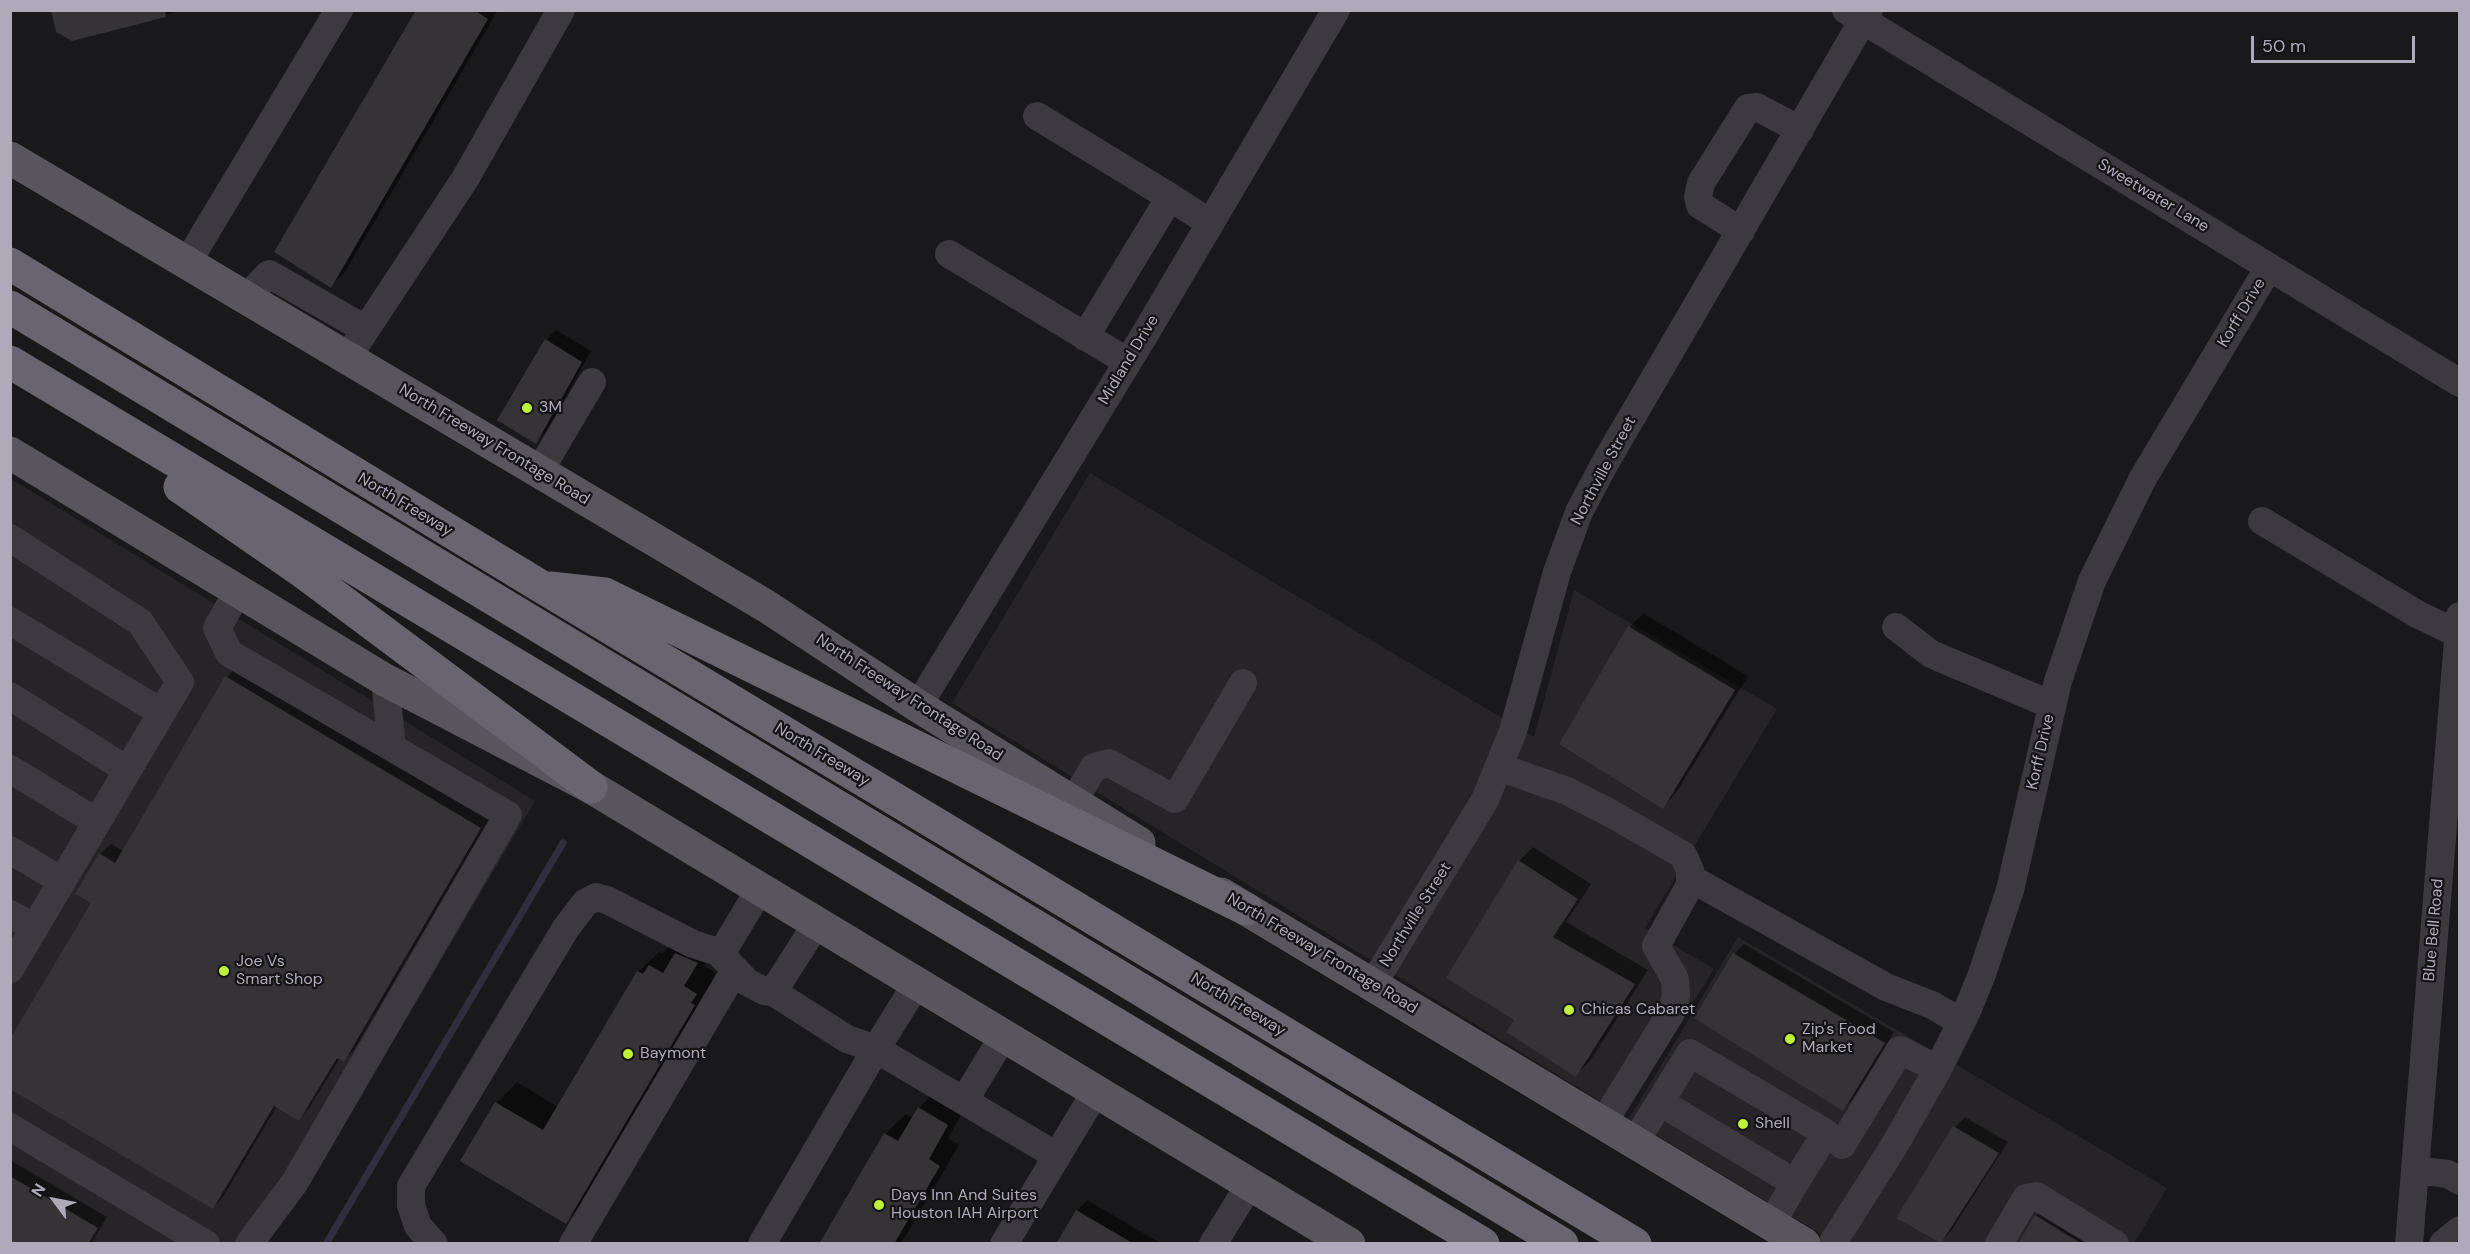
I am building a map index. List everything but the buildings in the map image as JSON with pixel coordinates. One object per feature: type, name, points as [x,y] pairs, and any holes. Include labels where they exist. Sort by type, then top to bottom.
[{"type":"highway","name":"North Freeway","points":[[10,264],[542,587],[1635,1244]]},
{"type":"highway","points":[[10,307],[1562,1244]]},
{"type":"highway","points":[[10,362],[1483,1244]]},
{"type":"highway","points":[[10,370],[303,572],[591,787]]},
{"type":"highway","points":[[542,587],[605,594],[1246,909]]},
{"type":"main road","name":"North Freeway Frontage Road","points":[[10,158],[766,606],[918,706],[1246,909],[1804,1244]]},
{"type":"main road","points":[[10,453],[385,680],[591,787],[1349,1244]]},
{"type":"street","points":[[187,263],[339,10]]},
{"type":"street","points":[[347,358],[465,179],[561,10]]},
{"type":"street","name":"Midland Drive","points":[[918,706],[1128,362],[1336,10]]},
{"type":"street","name":"Northville Street","points":[[1373,984],[1475,818],[1498,767],[1513,731],[1557,572],[1579,512],[1605,463],[1800,130],[1860,14]]},
{"type":"street","name":"Sweetwater Lane","points":[[1860,14],[2460,383]]},
{"type":"street","points":[[1741,231],[1700,205],[1698,197],[1701,183],[1748,108],[1757,107],[1800,130]]},
{"type":"street","points":[[1037,116],[1210,223]]},
{"type":"street","points":[[1084,337],[1170,197]]},
{"type":"street","points":[[949,254],[1128,362]]},
{"type":"street","name":"Korff Drive","points":[[1832,1244],[1938,1069],[1982,974],[2010,890],[2058,681],[2092,581],[2143,478],[2269,267]]},
{"type":"street","points":[[246,298],[269,274],[365,329]]},
{"type":"street","points":[[539,472],[592,382]]},
{"type":"street","points":[[2262,521],[2417,614],[2459,625]]},
{"type":"street","points":[[10,538],[140,622],[180,682],[10,969]]},
{"type":"street","points":[[241,593],[232,602],[217,628],[229,653],[507,815],[295,1182],[249,1244]]},
{"type":"street","points":[[10,621],[162,712]]},
{"type":"street","name":"Blue Bell Road","points":[[2409,1244],[2459,625]]},
{"type":"street","points":[[1896,627],[1931,654],[2052,705]]},
{"type":"street","points":[[385,680],[392,747]]},
{"type":"street","points":[[1073,802],[1094,767],[1109,763],[1175,799],[1243,683]]},
{"type":"street","points":[[10,696],[127,770]]},
{"type":"street","points":[[1498,767],[1567,791],[1669,845],[1683,855],[1690,870],[1690,885],[1656,946],[1675,979],[1676,996],[1671,1013],[1603,1123]]},
{"type":"street","points":[[10,769],[97,822]]},
{"type":"street","points":[[10,850],[62,881]]},
{"type":"street","points":[[1690,878],[1886,987],[1932,1005],[1961,1023]]},
{"type":"street","points":[[573,1244],[726,961],[724,949],[759,889]]},
{"type":"street","points":[[434,1244],[418,1226],[411,1205],[411,1186],[566,928],[585,903],[596,897],[607,900],[726,961],[747,982],[764,991],[773,992],[847,1039],[876,1049],[1057,1156]]},
{"type":"street","points":[[10,914],[35,928]]},
{"type":"street","points":[[773,992],[817,923]]},
{"type":"street","points":[[762,1244],[917,983]]},
{"type":"street","points":[[964,1101],[1004,1035]]},
{"type":"street","points":[[1771,1224],[1795,1183],[1834,1139],[1900,1050],[1938,1069]]},
{"type":"street","points":[[1635,1142],[1690,1053],[1834,1139],[1879,1169]]},
{"type":"street","points":[[1004,1244],[1096,1091]]},
{"type":"street","points":[[1660,1102],[1795,1183]]},
{"type":"street","points":[[10,1127],[206,1244]]},
{"type":"street","points":[[2415,1170],[2448,1174],[2460,1181]]},
{"type":"street","points":[[1218,1242],[1250,1184]]},
{"type":"street","points":[[1999,1244],[2026,1198],[2036,1196],[2115,1244]]},
{"type":"street","points":[[2443,1244],[2460,1230]]},
{"type":"shaded area","points":[[1090,473],[1534,737],[1574,590],[1777,709],[1645,928],[1714,969],[1623,1115],[952,703]]},
{"type":"shaded area","points":[[10,478],[535,801],[309,1184],[265,1243],[11,1243]]},
{"type":"shaded area","points":[[1738,937],[2167,1188],[2135,1242],[2137,1243],[1836,1243],[1629,1119]]},
{"type":"waterway","points":[[326,1244],[563,843]]},
{"type":"place","name":"3M","points":[[527,408]]},
{"type":"place","name":"Joe Vs Smart Shop","points":[[224,971]]},
{"type":"place","name":"Chicas Cabaret","points":[[1569,1010]]},
{"type":"place","name":"Zip's Food Market","points":[[1790,1039]]},
{"type":"place","name":"Baymont","points":[[628,1054]]},
{"type":"place","name":"Shell","points":[[1743,1124]]},
{"type":"place","name":"Days Inn And Suites Houston IAH Airport","points":[[879,1205]]}]
